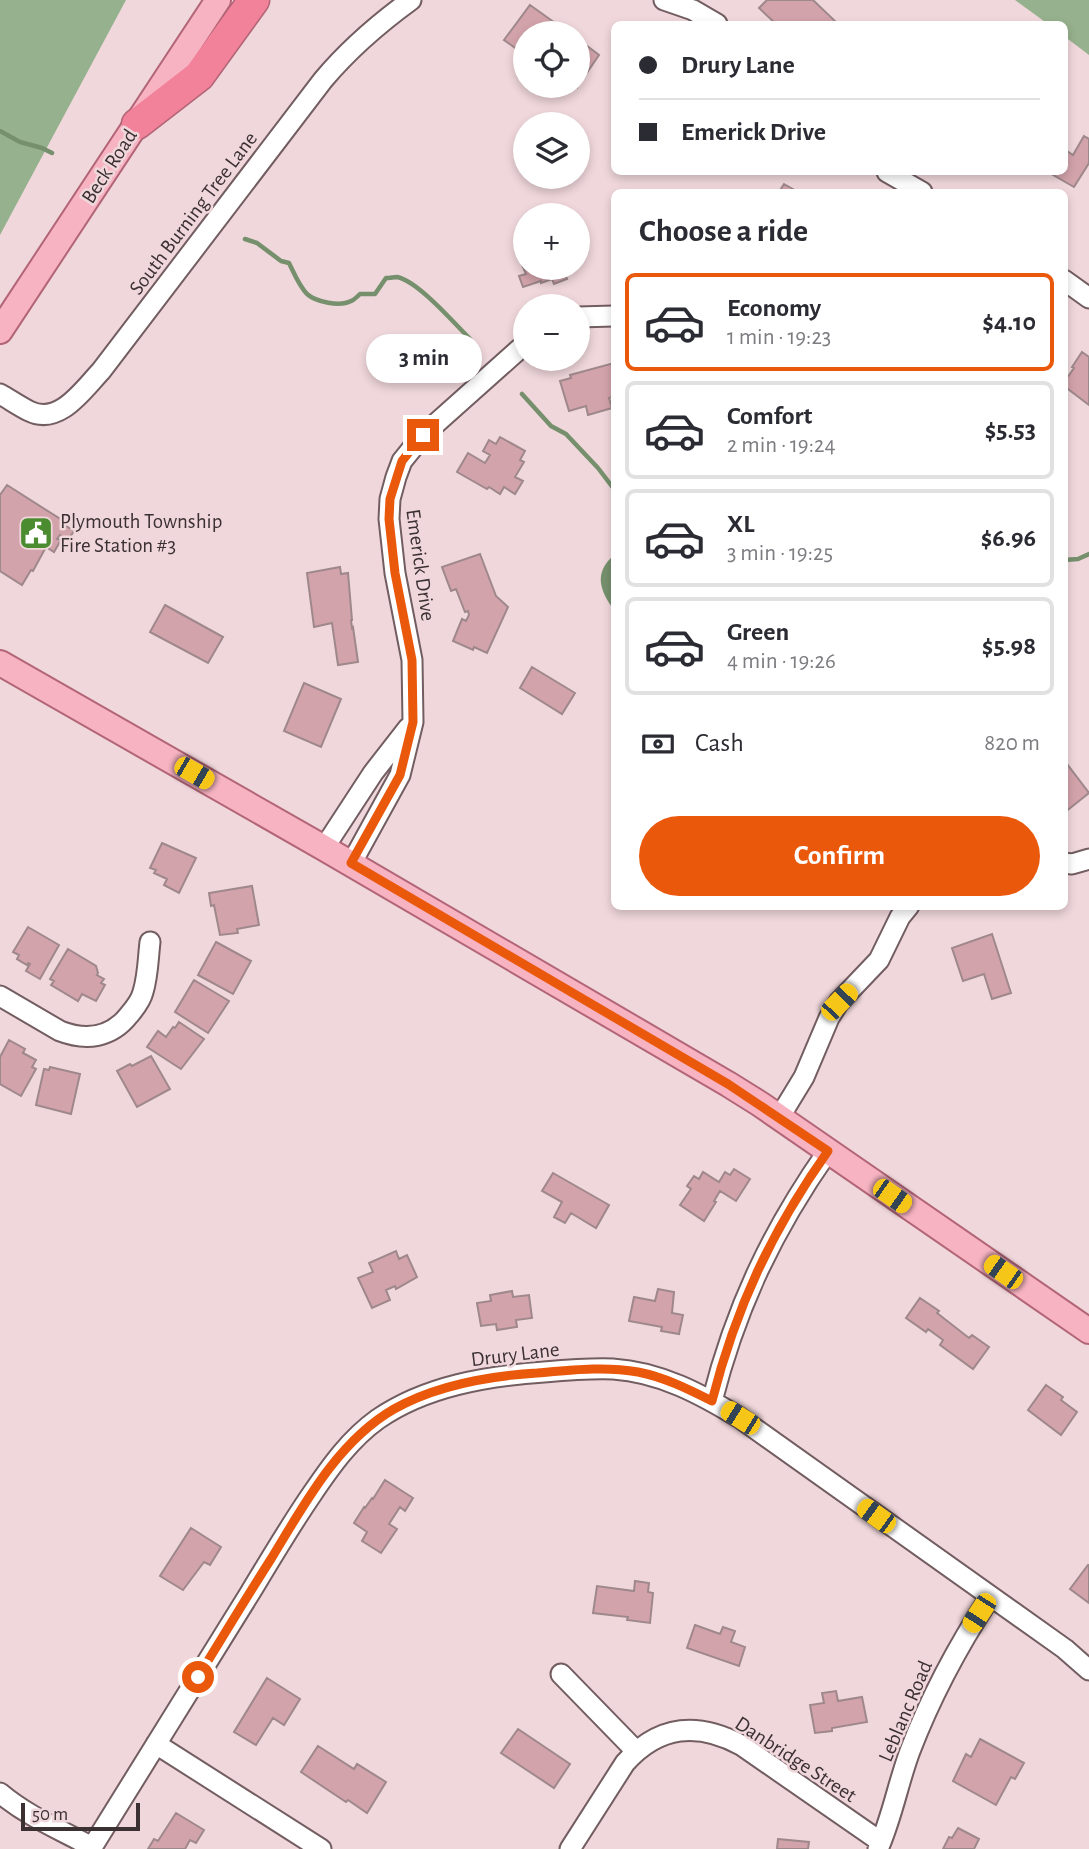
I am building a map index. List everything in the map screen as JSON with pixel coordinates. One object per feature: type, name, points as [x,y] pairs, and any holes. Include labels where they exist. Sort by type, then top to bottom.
[{"type":"highway","points":[[137,124],[199,76],[254,0]]},
{"type":"main road","name":"Beck Road","points":[[0,331],[218,0]]},
{"type":"main road","points":[[0,663],[351,863],[728,1084],[1089,1331]]},
{"type":"street","name":"South Burning Tree Lane","points":[[0,394],[31,412],[40,414],[58,411],[71,402],[101,371],[323,80],[358,42],[411,0]]},
{"type":"street","points":[[664,0],[693,10],[713,21]]},
{"type":"street","points":[[892,175],[917,189]]},
{"type":"street","points":[[1068,283],[1089,298]]},
{"type":"street","points":[[590,317],[611,316]]},
{"type":"street","name":"Emerick Drive","points":[[351,863],[400,775],[413,722],[412,660],[395,573],[389,519],[390,499],[396,477],[402,461],[423,435],[513,355]]},
{"type":"street","points":[[324,848],[373,773],[413,722]]},
{"type":"street","points":[[1068,864],[1089,859]]},
{"type":"street","points":[[779,1118],[804,1077],[829,1018],[839,1002],[879,960],[906,910]]},
{"type":"street","points":[[0,996],[69,1035],[103,1035],[123,1023],[143,995],[150,942]]},
{"type":"street","points":[[712,1401],[730,1337],[758,1268],[788,1210],[828,1151]]},
{"type":"street","name":"Drury Lane","points":[[91,1848],[296,1518],[335,1462],[364,1430],[394,1409],[455,1385],[524,1374],[589,1369],[615,1369],[674,1383],[740,1418],[1065,1649],[1089,1670]]},
{"type":"street","name":"Leblanc Road","points":[[879,1846],[910,1752],[929,1705],[959,1644],[989,1597]]},
{"type":"street","points":[[561,1674],[636,1751]]},
{"type":"street","name":"Danbridge Street","points":[[570,1849],[625,1763],[636,1751],[654,1739],[679,1731],[703,1731],[723,1735],[741,1745],[879,1846]]},
{"type":"street","points":[[156,1744],[321,1849]]},
{"type":"street","points":[[0,1793],[27,1813],[91,1848]]},
{"type":"shaded area","points":[[0,0],[126,0],[0,235]]},
{"type":"shaded area","points":[[1015,0],[1089,0],[1089,55],[1068,39],[1068,21],[1044,21]]},
{"type":"shaded area","points":[[611,558],[611,605],[601,582],[607,562]]},
{"type":"building","points":[[767,0],[813,0],[835,21],[773,21],[759,8]]},
{"type":"building","points":[[530,5],[552,21],[518,21]]},
{"type":"building","points":[[513,28],[513,46],[504,40]]},
{"type":"building","points":[[590,48],[599,55],[590,68]]},
{"type":"building","points":[[1084,136],[1089,139],[1089,163],[1074,187],[1053,175],[1068,175],[1068,152],[1073,155]]},
{"type":"building","points":[[520,280],[549,280],[541,281],[523,287]]},
{"type":"building","points":[[1082,352],[1089,357],[1089,405],[1068,389],[1068,376],[1074,368],[1072,367]]},
{"type":"building","points":[[611,364],[611,408],[588,415],[586,406],[569,411],[560,381],[571,378],[570,375]]},
{"type":"building","points":[[500,437],[525,451],[520,460],[524,462],[515,477],[523,481],[515,494],[504,487],[500,494],[457,472],[468,453],[485,463],[490,455],[483,451],[489,440],[496,444]]},
{"type":"building","name":"Plymouth Township Fire Station #3","points":[[7,485],[65,522],[63,524],[74,531],[68,540],[60,535],[57,539],[61,540],[54,552],[46,547],[22,585],[0,571],[0,495]]},
{"type":"building","points":[[480,554],[496,596],[508,607],[487,653],[453,641],[462,619],[466,621],[469,615],[468,611],[465,612],[456,589],[451,591],[442,567]]},
{"type":"building","points":[[340,567],[341,574],[348,573],[351,620],[358,662],[338,665],[332,623],[314,627],[307,573]]},
{"type":"building","points":[[165,605],[223,637],[208,663],[150,632]]},
{"type":"building","points":[[532,667],[575,693],[562,714],[520,688]]},
{"type":"building","points":[[304,683],[341,699],[321,747],[284,731]]},
{"type":"building","points":[[1068,765],[1089,793],[1068,810]]},
{"type":"building","points":[[162,843],[196,858],[179,893],[164,885],[167,879],[150,868]]},
{"type":"building","points":[[252,886],[259,925],[237,929],[238,933],[220,935],[209,893]]},
{"type":"building","points":[[28,927],[59,945],[40,979],[26,971],[30,964],[17,959],[19,955],[13,952]]},
{"type":"building","points":[[992,934],[1011,993],[992,999],[984,974],[963,981],[952,948]]},
{"type":"building","points":[[216,942],[251,961],[233,994],[198,975]]},
{"type":"building","points":[[68,949],[96,966],[97,975],[104,979],[101,983],[105,985],[96,1001],[82,994],[78,1001],[51,985],[54,981],[50,979]]},
{"type":"building","points":[[194,980],[229,1001],[208,1033],[175,1012]]},
{"type":"building","points":[[179,1022],[204,1039],[181,1069],[147,1047],[158,1031],[166,1037]]},
{"type":"building","points":[[9,1040],[25,1049],[23,1053],[36,1060],[32,1067],[36,1069],[21,1096],[0,1084],[0,1057]]},
{"type":"building","points":[[151,1056],[170,1089],[137,1107],[117,1071]]},
{"type":"building","points":[[50,1067],[80,1074],[71,1114],[36,1105],[44,1069],[49,1070]]},
{"type":"building","points":[[734,1169],[750,1179],[736,1201],[720,1191],[704,1221],[680,1205],[691,1189],[687,1186],[694,1176],[699,1179],[703,1172],[719,1182],[725,1172],[730,1175]]},
{"type":"building","points":[[553,1173],[609,1205],[596,1228],[571,1213],[565,1223],[554,1217],[562,1202],[542,1191]]},
{"type":"building","points":[[396,1251],[399,1259],[407,1255],[417,1277],[396,1289],[395,1286],[386,1290],[390,1300],[372,1308],[358,1278],[373,1272],[369,1263]]},
{"type":"building","points":[[658,1289],[674,1292],[672,1313],[683,1315],[679,1334],[661,1331],[662,1327],[629,1321],[634,1297],[655,1301]]},
{"type":"building","points":[[512,1291],[513,1297],[529,1295],[532,1318],[516,1320],[517,1327],[497,1330],[496,1324],[481,1326],[477,1303],[491,1301],[490,1295]]},
{"type":"building","points":[[920,1298],[969,1338],[972,1335],[989,1347],[973,1369],[940,1345],[943,1340],[906,1318]]},
{"type":"building","points":[[1046,1385],[1063,1397],[1061,1400],[1077,1412],[1061,1435],[1028,1410]]},
{"type":"building","points":[[385,1480],[413,1498],[405,1511],[400,1507],[389,1524],[397,1529],[381,1553],[362,1541],[367,1532],[354,1523]]},
{"type":"building","points":[[191,1528],[221,1547],[210,1565],[204,1562],[183,1590],[160,1576]]},
{"type":"building","points":[[1089,1565],[1089,1603],[1070,1589]]},
{"type":"building","points":[[635,1581],[649,1583],[648,1592],[653,1593],[650,1623],[627,1620],[628,1617],[593,1613],[597,1586],[634,1591]]},
{"type":"building","points":[[695,1625],[720,1634],[723,1627],[735,1631],[731,1642],[745,1647],[739,1666],[687,1648]]},
{"type":"building","points":[[267,1678],[300,1699],[284,1725],[273,1718],[256,1745],[234,1732]]},
{"type":"building","points":[[836,1691],[838,1701],[862,1697],[867,1722],[815,1733],[810,1705],[824,1703],[822,1693]]},
{"type":"building","points":[[518,1729],[570,1764],[554,1788],[501,1753]]},
{"type":"building","points":[[980,1739],[1024,1763],[1015,1779],[1011,1777],[996,1805],[953,1781],[966,1754],[971,1757]]},
{"type":"building","points":[[318,1746],[354,1769],[357,1764],[386,1782],[367,1813],[301,1772]]},
{"type":"building","points":[[176,1813],[204,1830],[196,1843],[190,1840],[185,1849],[148,1849],[154,1839],[158,1841]]},
{"type":"building","points":[[958,1828],[979,1839],[974,1849],[943,1849]]},
{"type":"building","points":[[778,1839],[809,1842],[808,1849],[777,1849]]},
{"type":"waterway","points":[[0,131],[20,142],[52,153]]},
{"type":"waterway","points":[[245,239],[257,243],[281,261],[289,263],[304,291],[322,301],[346,303],[360,294],[375,294],[386,278],[406,280],[436,304],[470,339]]},
{"type":"waterway","points":[[522,394],[551,426],[566,434],[611,485]]},
{"type":"waterway","points":[[1068,560],[1089,554]]},
{"type":"place","name":"Plymouth Township Fire Station #3","points":[[36,533]]},
{"type":"route","points":[[198,1677],[296,1518],[335,1462],[364,1430],[394,1409],[455,1385],[524,1374],[589,1369],[615,1369],[664,1379],[712,1401],[730,1337],[758,1268],[788,1210],[828,1151],[728,1084],[351,863],[400,775],[413,722],[412,660],[395,573],[389,519],[390,499],[402,461],[423,435]]}]
